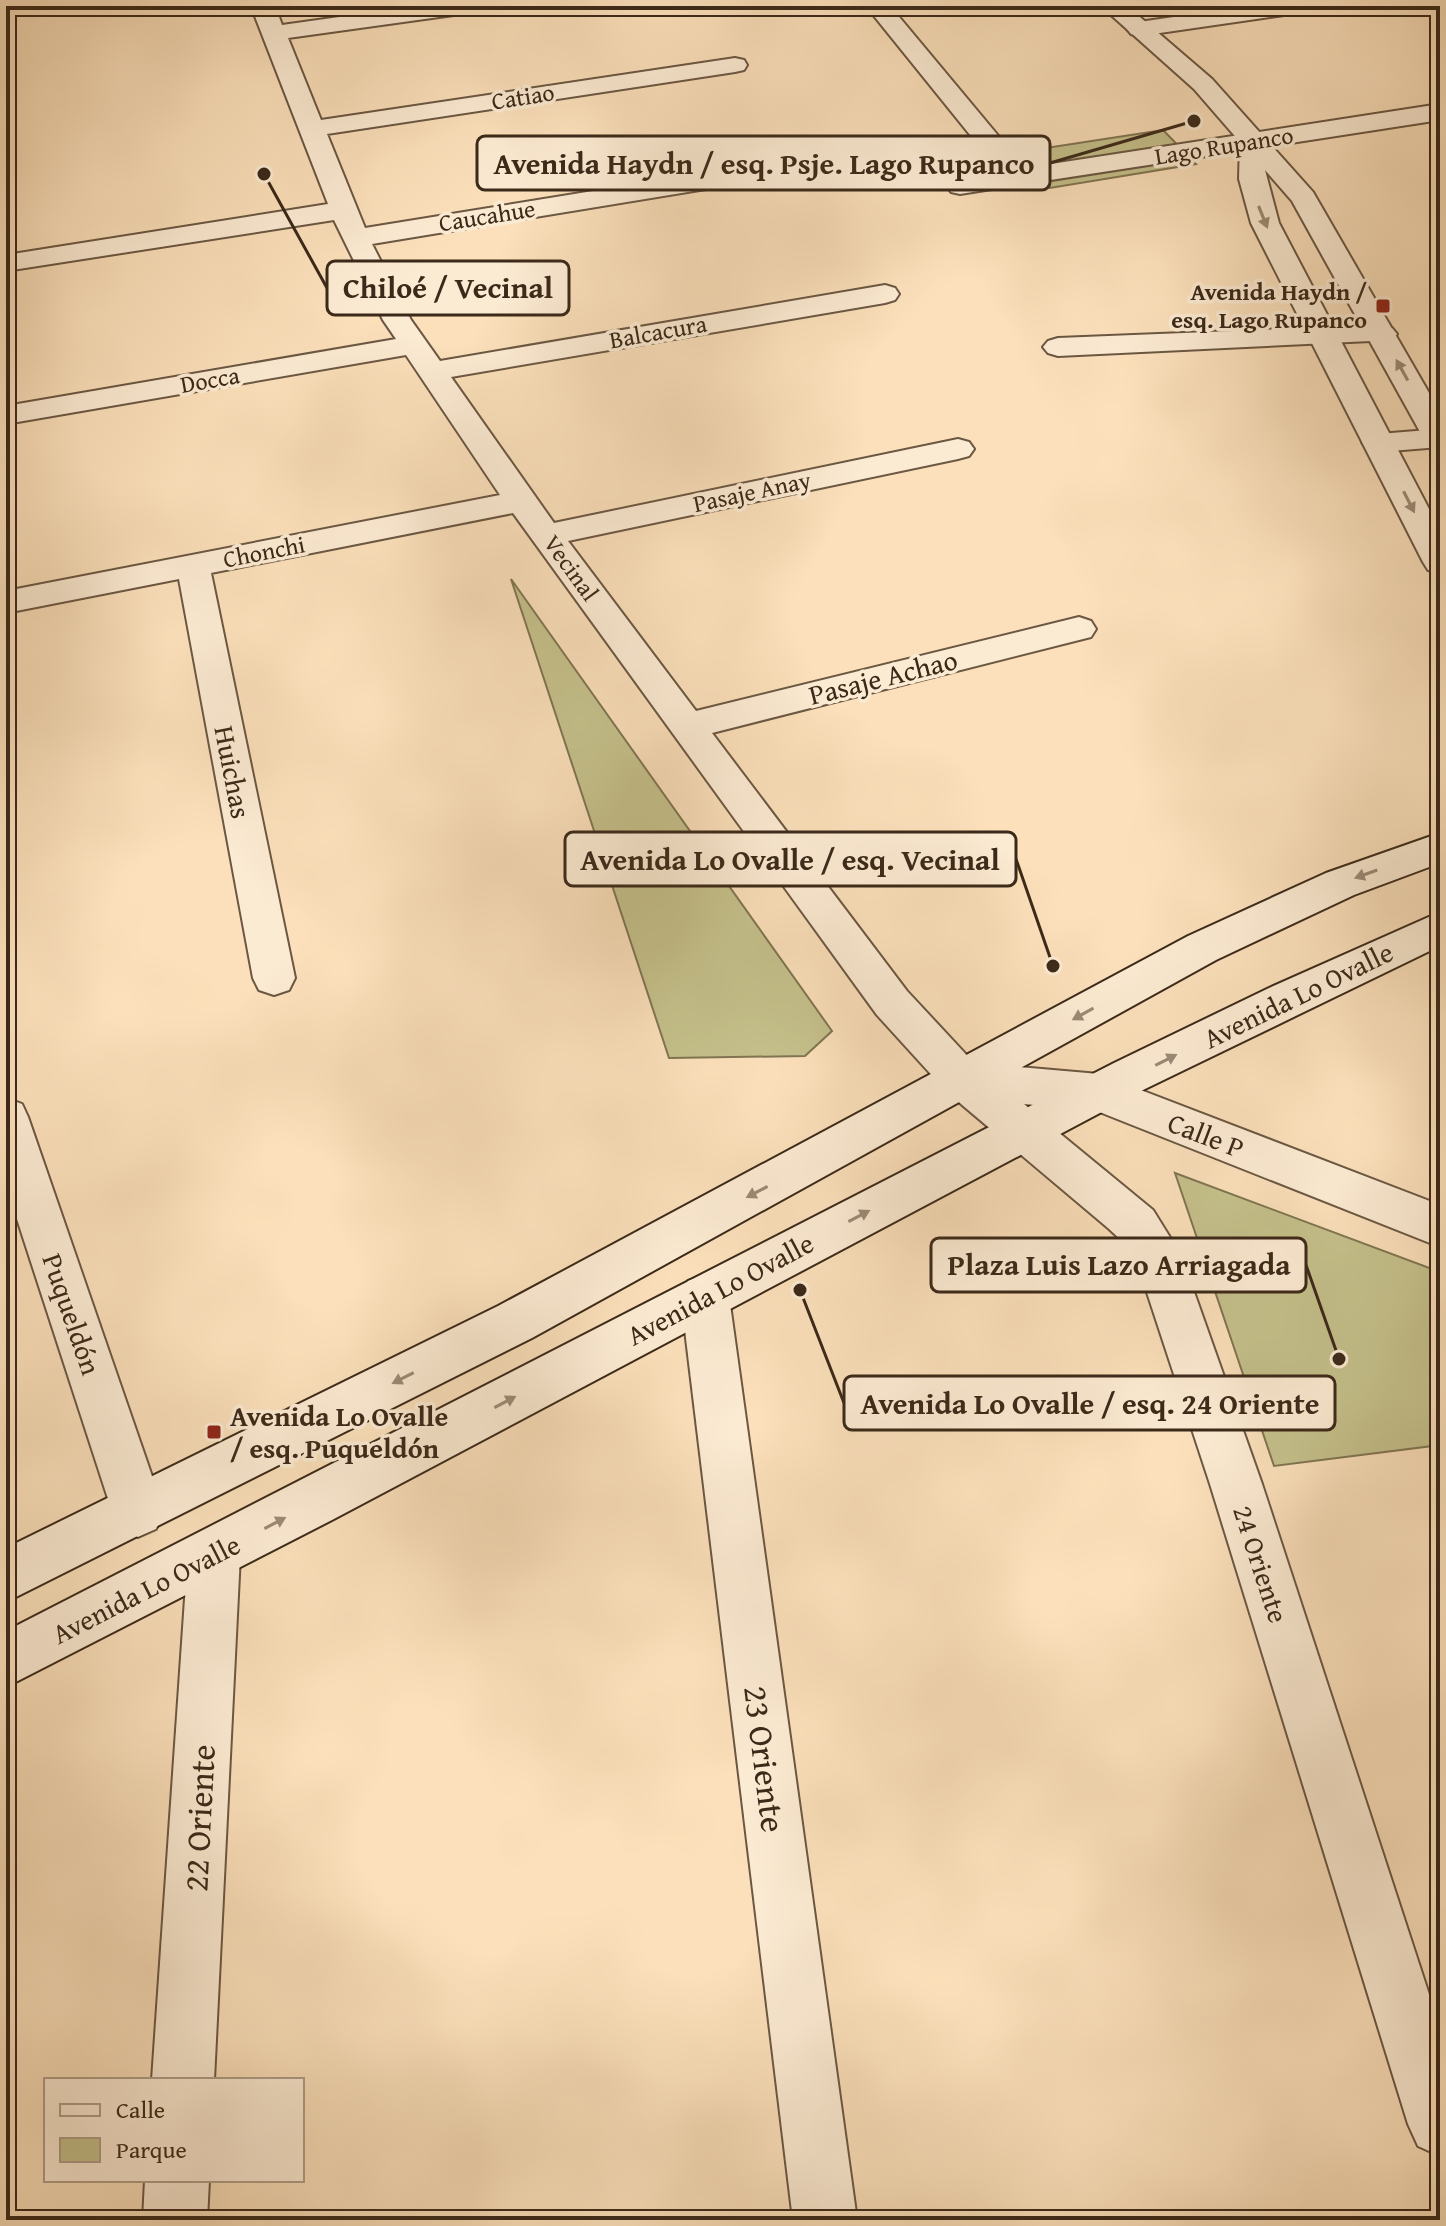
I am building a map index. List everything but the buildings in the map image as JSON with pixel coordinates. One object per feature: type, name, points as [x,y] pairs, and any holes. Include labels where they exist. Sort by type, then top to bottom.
[{"type":"street","points":[[268,20],[468,6]]},
{"type":"street","points":[[878,6],[1018,177]]},
{"type":"street","points":[[1113,6],[1203,84],[1304,198],[1440,438],[1378,442]]},
{"type":"street","points":[[1139,29],[1298,6]]},
{"type":"street","name":"Vecinal","points":[[268,20],[350,224],[397,320],[521,501],[892,1003],[963,1080]]},
{"type":"street","name":"Catiao","points":[[310,129],[735,65]]},
{"type":"street","name":"Lago Rupanco","points":[[960,186],[1440,112]]},
{"type":"street","points":[[1253,141],[1252,179],[1265,223],[1440,562]]},
{"type":"street","name":"Caucahue","points":[[6,263],[350,224],[809,164]]},
{"type":"street","name":"Balcacura","points":[[423,358],[885,294]]},
{"type":"street","points":[[1058,347],[1382,334]]},
{"type":"street","name":"Docca","points":[[6,415],[423,358]]},
{"type":"street","name":"Pasaje Anay","points":[[546,535],[958,449]]},
{"type":"street","name":"Chonchi","points":[[6,602],[521,501]]},
{"type":"street","name":"Huichas","points":[[193,566],[274,978]]},
{"type":"street","name":"Pasaje Achao","points":[[687,726],[1079,629]]},
{"type":"street","points":[[6,1576],[515,1322],[1202,948],[1340,884],[1440,848]]},
{"type":"street","name":"Avenida Lo Ovalle","points":[[6,1660],[214,1555],[1024,1130],[1290,997],[1440,928]]},
{"type":"street","name":"Calle P","points":[[963,1080],[1099,1093],[1440,1226]]},
{"type":"street","name":"24 Oriente","points":[[963,1080],[1137,1225],[1158,1255],[1236,1484],[1440,2124]]},
{"type":"street","name":"Puqueldón","points":[[6,1117],[138,1511]]},
{"type":"street","name":"23 Oriente","points":[[705,1297],[825,2220]]},
{"type":"street","name":"22 Oriente","points":[[183,2078],[214,1555]]},
{"type":"street","points":[[175,2220],[177,2182]]},
{"type":"green space","points":[[1163,130],[1196,164],[1050,188],[1020,152]]},
{"type":"green space","points":[[511,579],[832,1031],[805,1056],[669,1058]]},
{"type":"green space","points":[[1175,1173],[1440,1272],[1440,1445],[1274,1466]]},
{"type":"place","name":"Avenida Haydn / esq. Psje. Lago Rupanco","points":[[1194,121]]},
{"type":"place","name":"Chiloé / Vecinal","points":[[264,174]]},
{"type":"place","name":"Avenida Haydn / esq. Lago Rupanco","points":[[1383,306]]},
{"type":"place","name":"Avenida Lo Ovalle / esq. Vecinal","points":[[1053,966]]},
{"type":"place","name":"Avenida Lo Ovalle / esq. 24 Oriente","points":[[800,1290]]},
{"type":"place","name":"Plaza Luis Lazo Arriagada","points":[[1339,1359]]},
{"type":"place","name":"Avenida Lo Ovalle / esq. Puqueldón","points":[[214,1432]]}]
